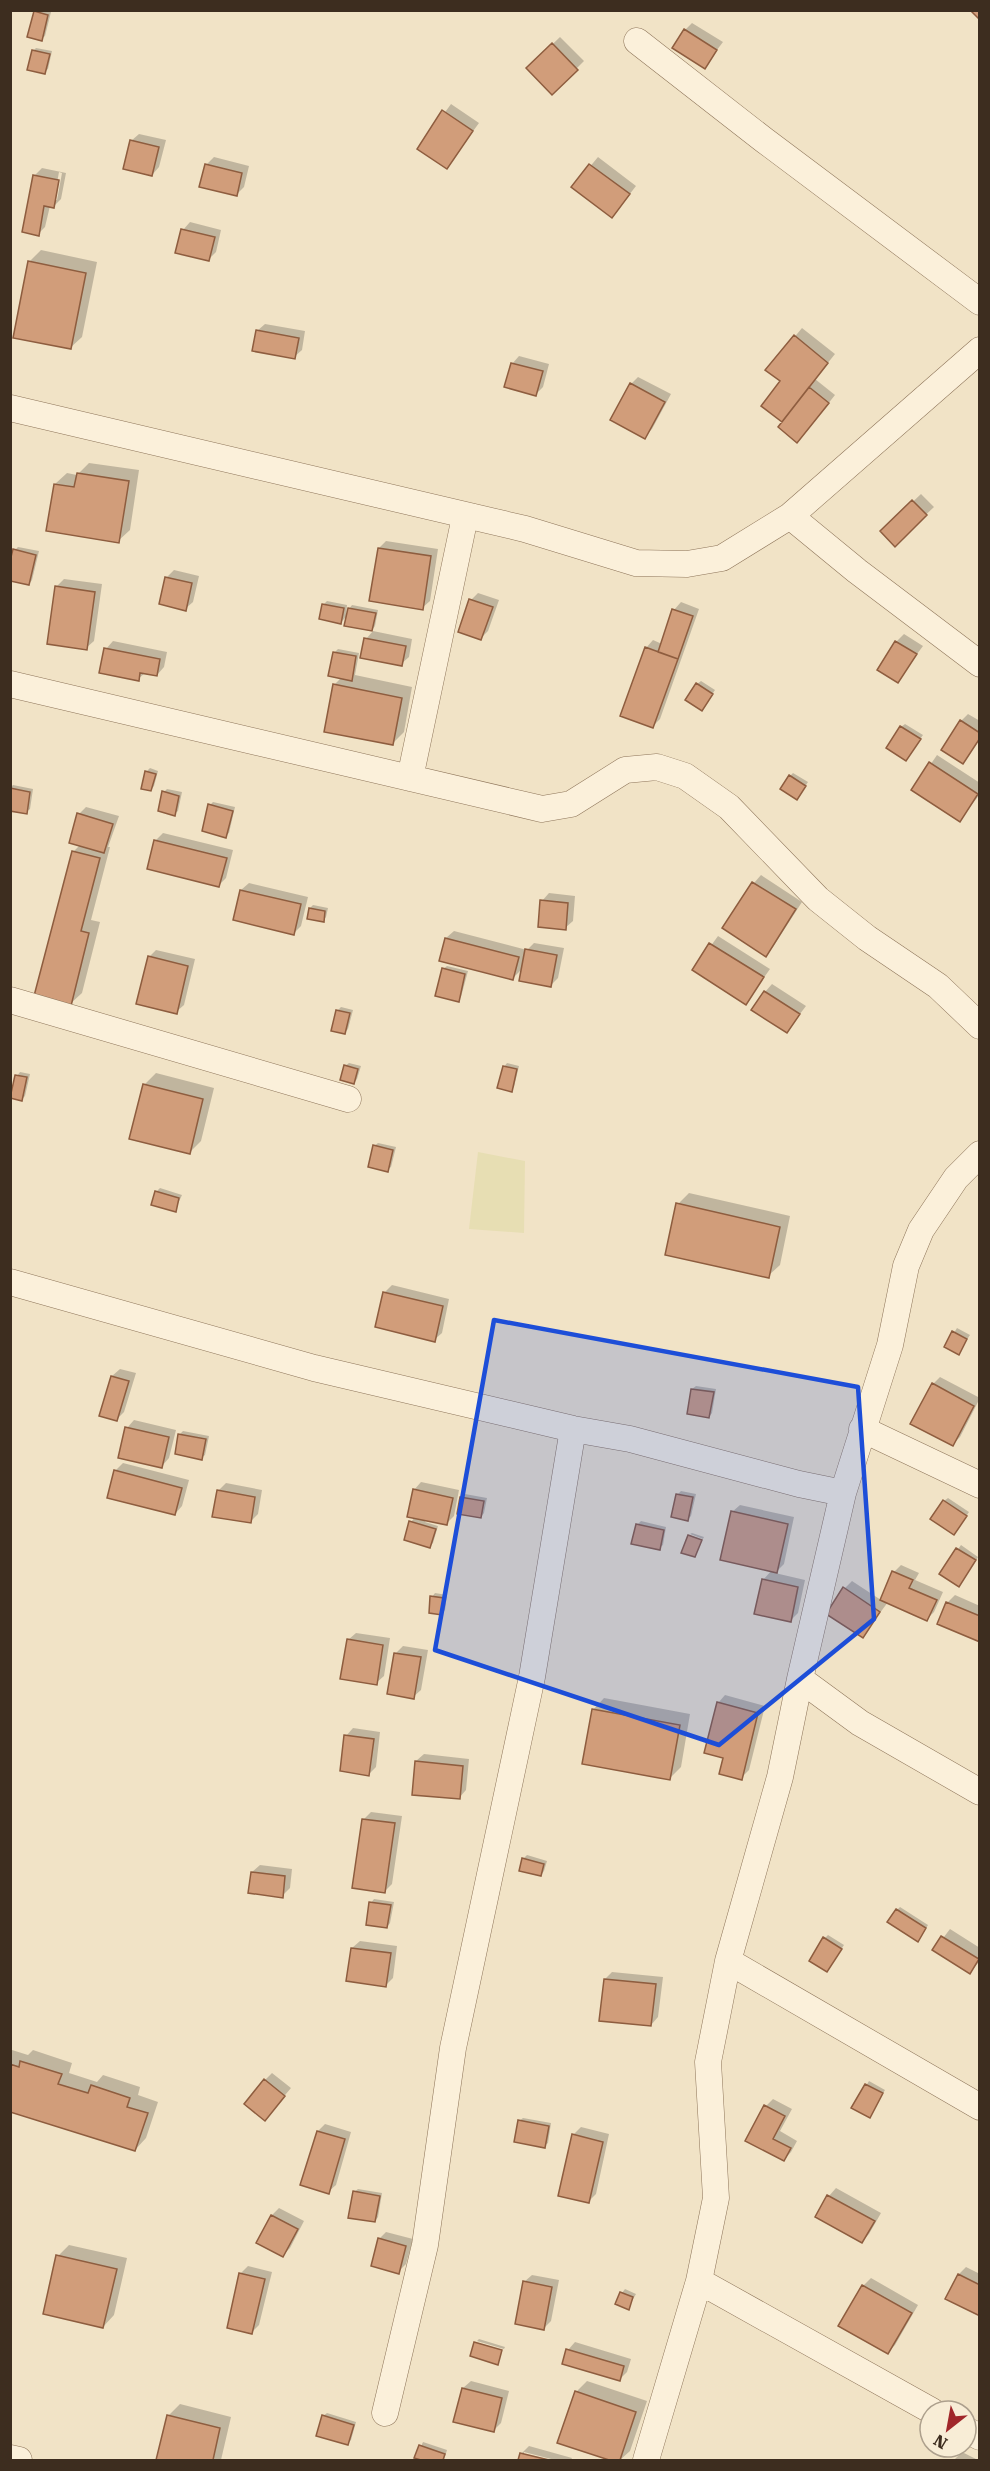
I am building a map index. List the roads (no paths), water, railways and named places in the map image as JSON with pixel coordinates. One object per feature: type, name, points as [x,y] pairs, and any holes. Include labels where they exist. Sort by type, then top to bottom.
[{"type":"street","points":[[637,40],[764,140],[980,302]]},
{"type":"street","points":[[10,408],[465,517],[525,529],[636,563],[687,564],[722,558],[790,516],[980,351]]},
{"type":"street","points":[[790,516],[857,571],[980,664]]},
{"type":"street","points":[[410,778],[465,517]]},
{"type":"street","points":[[10,684],[542,809],[571,804],[626,770],[657,767],[684,776],[729,807],[818,899],[867,938],[938,986],[980,1026]]},
{"type":"street","points":[[10,1000],[348,1100]]},
{"type":"street","points":[[646,2460],[699,2281],[716,2198],[708,2062],[728,1961],[780,1777],[843,1493],[890,1345],[906,1266],[921,1230],[968,1181],[980,1154]]},
{"type":"street","points":[[10,1282],[314,1368],[573,1429],[630,1439],[799,1484],[843,1493]]},
{"type":"street","points":[[385,2413],[425,2245],[453,2048],[532,1677],[573,1429]]},
{"type":"street","points":[[862,1429],[980,1485]]},
{"type":"street","points":[[800,1679],[860,1723],[980,1792]]},
{"type":"street","points":[[728,1961],[980,2108]]},
{"type":"street","points":[[699,2281],[918,2403]]},
{"type":"street","points":[[10,2458],[19,2460]]}]
